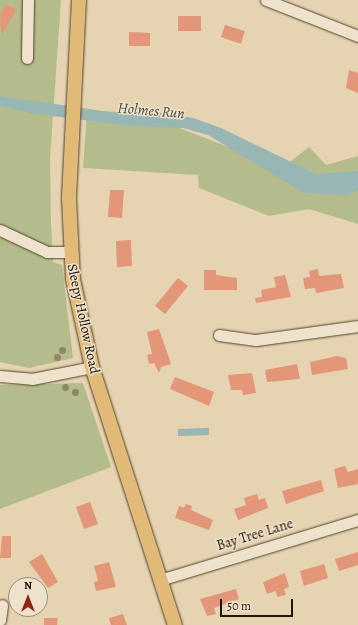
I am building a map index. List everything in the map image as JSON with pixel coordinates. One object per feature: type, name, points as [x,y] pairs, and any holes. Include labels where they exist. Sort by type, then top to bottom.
[{"type":"main road","name":"Sleepy Hollow Road","points":[[79,0],[72,134],[70,252],[92,366],[175,625]]},
{"type":"street","points":[[27,58],[28,0]]},
{"type":"street","points":[[266,0],[358,36]]},
{"type":"street","points":[[0,230],[47,252],[70,252]]},
{"type":"street","points":[[218,335],[256,340],[358,326]]},
{"type":"street","points":[[0,376],[32,379],[92,366]]},
{"type":"street","name":"Bay Tree Lane","points":[[160,580],[358,520]]},
{"type":"street","points":[[0,620],[2,605]]},
{"type":"green space","points":[[0,0],[61,0],[50,159],[51,223],[53,262],[62,265],[73,358],[29,368],[0,362]]},
{"type":"green space","points":[[87,111],[165,113],[164,122],[282,168],[309,147],[326,165],[358,156],[358,224],[309,209],[269,216],[199,188],[198,175],[83,168]]},
{"type":"green space","points":[[83,383],[111,467],[0,509],[0,385]]},
{"type":"water","points":[[0,96],[116,113],[165,113],[193,118],[221,128],[316,174],[358,171],[358,190],[348,195],[304,193],[208,135],[183,128],[121,125],[30,113],[0,106]]},
{"type":"water","points":[[209,428],[209,435],[178,436],[178,429]]},
{"type":"building","points":[[6,4],[16,10],[2,35],[0,15]]},
{"type":"building","points":[[178,16],[201,16],[201,31],[178,31]]},
{"type":"building","points":[[225,25],[245,31],[241,44],[221,37]]},
{"type":"building","points":[[129,32],[150,33],[150,46],[129,46]]},
{"type":"building","points":[[349,70],[358,73],[358,93],[346,88]]},
{"type":"building","points":[[110,190],[124,190],[122,218],[108,217]]},
{"type":"building","points":[[131,240],[132,266],[117,267],[116,241]]},
{"type":"building","points":[[318,269],[319,276],[341,274],[344,288],[316,293],[315,288],[305,289],[303,278],[310,277],[309,271]]},
{"type":"building","points":[[204,270],[216,270],[216,275],[237,278],[237,290],[204,290]]},
{"type":"building","points":[[285,275],[291,297],[256,303],[255,298],[262,297],[261,290],[276,287],[274,277]]},
{"type":"building","points":[[178,278],[188,286],[165,314],[155,306]]},
{"type":"building","points":[[159,329],[171,364],[161,367],[159,373],[154,363],[149,364],[147,355],[152,354],[147,332]]},
{"type":"building","points":[[337,356],[346,358],[348,369],[312,375],[310,362]]},
{"type":"building","points":[[297,364],[300,379],[267,382],[265,370]]},
{"type":"building","points":[[252,373],[256,393],[243,395],[242,390],[231,390],[228,375]]},
{"type":"building","points":[[175,377],[214,392],[209,406],[170,389]]},
{"type":"building","points":[[345,466],[348,472],[358,469],[358,484],[338,488],[334,469]]},
{"type":"building","points":[[321,480],[324,491],[286,504],[282,491]]},
{"type":"building","points":[[257,494],[259,500],[265,498],[268,508],[238,520],[234,509],[246,505],[244,498]]},
{"type":"building","points":[[90,502],[98,524],[84,529],[76,507]]},
{"type":"building","points":[[186,504],[192,506],[191,510],[213,520],[209,530],[175,518],[179,506],[184,508]]},
{"type":"building","points":[[2,536],[11,536],[11,558],[0,558]]},
{"type":"building","points":[[358,552],[358,565],[339,571],[335,559]]},
{"type":"building","points":[[42,554],[58,582],[48,588],[48,577],[40,577],[29,562]]},
{"type":"building","points":[[109,562],[116,587],[96,591],[94,582],[98,581],[94,566]]},
{"type":"building","points":[[324,564],[328,578],[304,586],[300,571]]},
{"type":"building","points":[[285,573],[289,587],[284,589],[286,595],[277,597],[276,591],[267,594],[263,582]]},
{"type":"building","points":[[236,589],[239,599],[214,608],[216,614],[207,616],[200,599]]},
{"type":"building","points":[[123,614],[127,625],[111,625],[109,618]]},
{"type":"building","points":[[44,618],[58,618],[57,625],[44,625]]},
{"type":"water label","name":"Holmes Run","points":[[151,111]]}]
